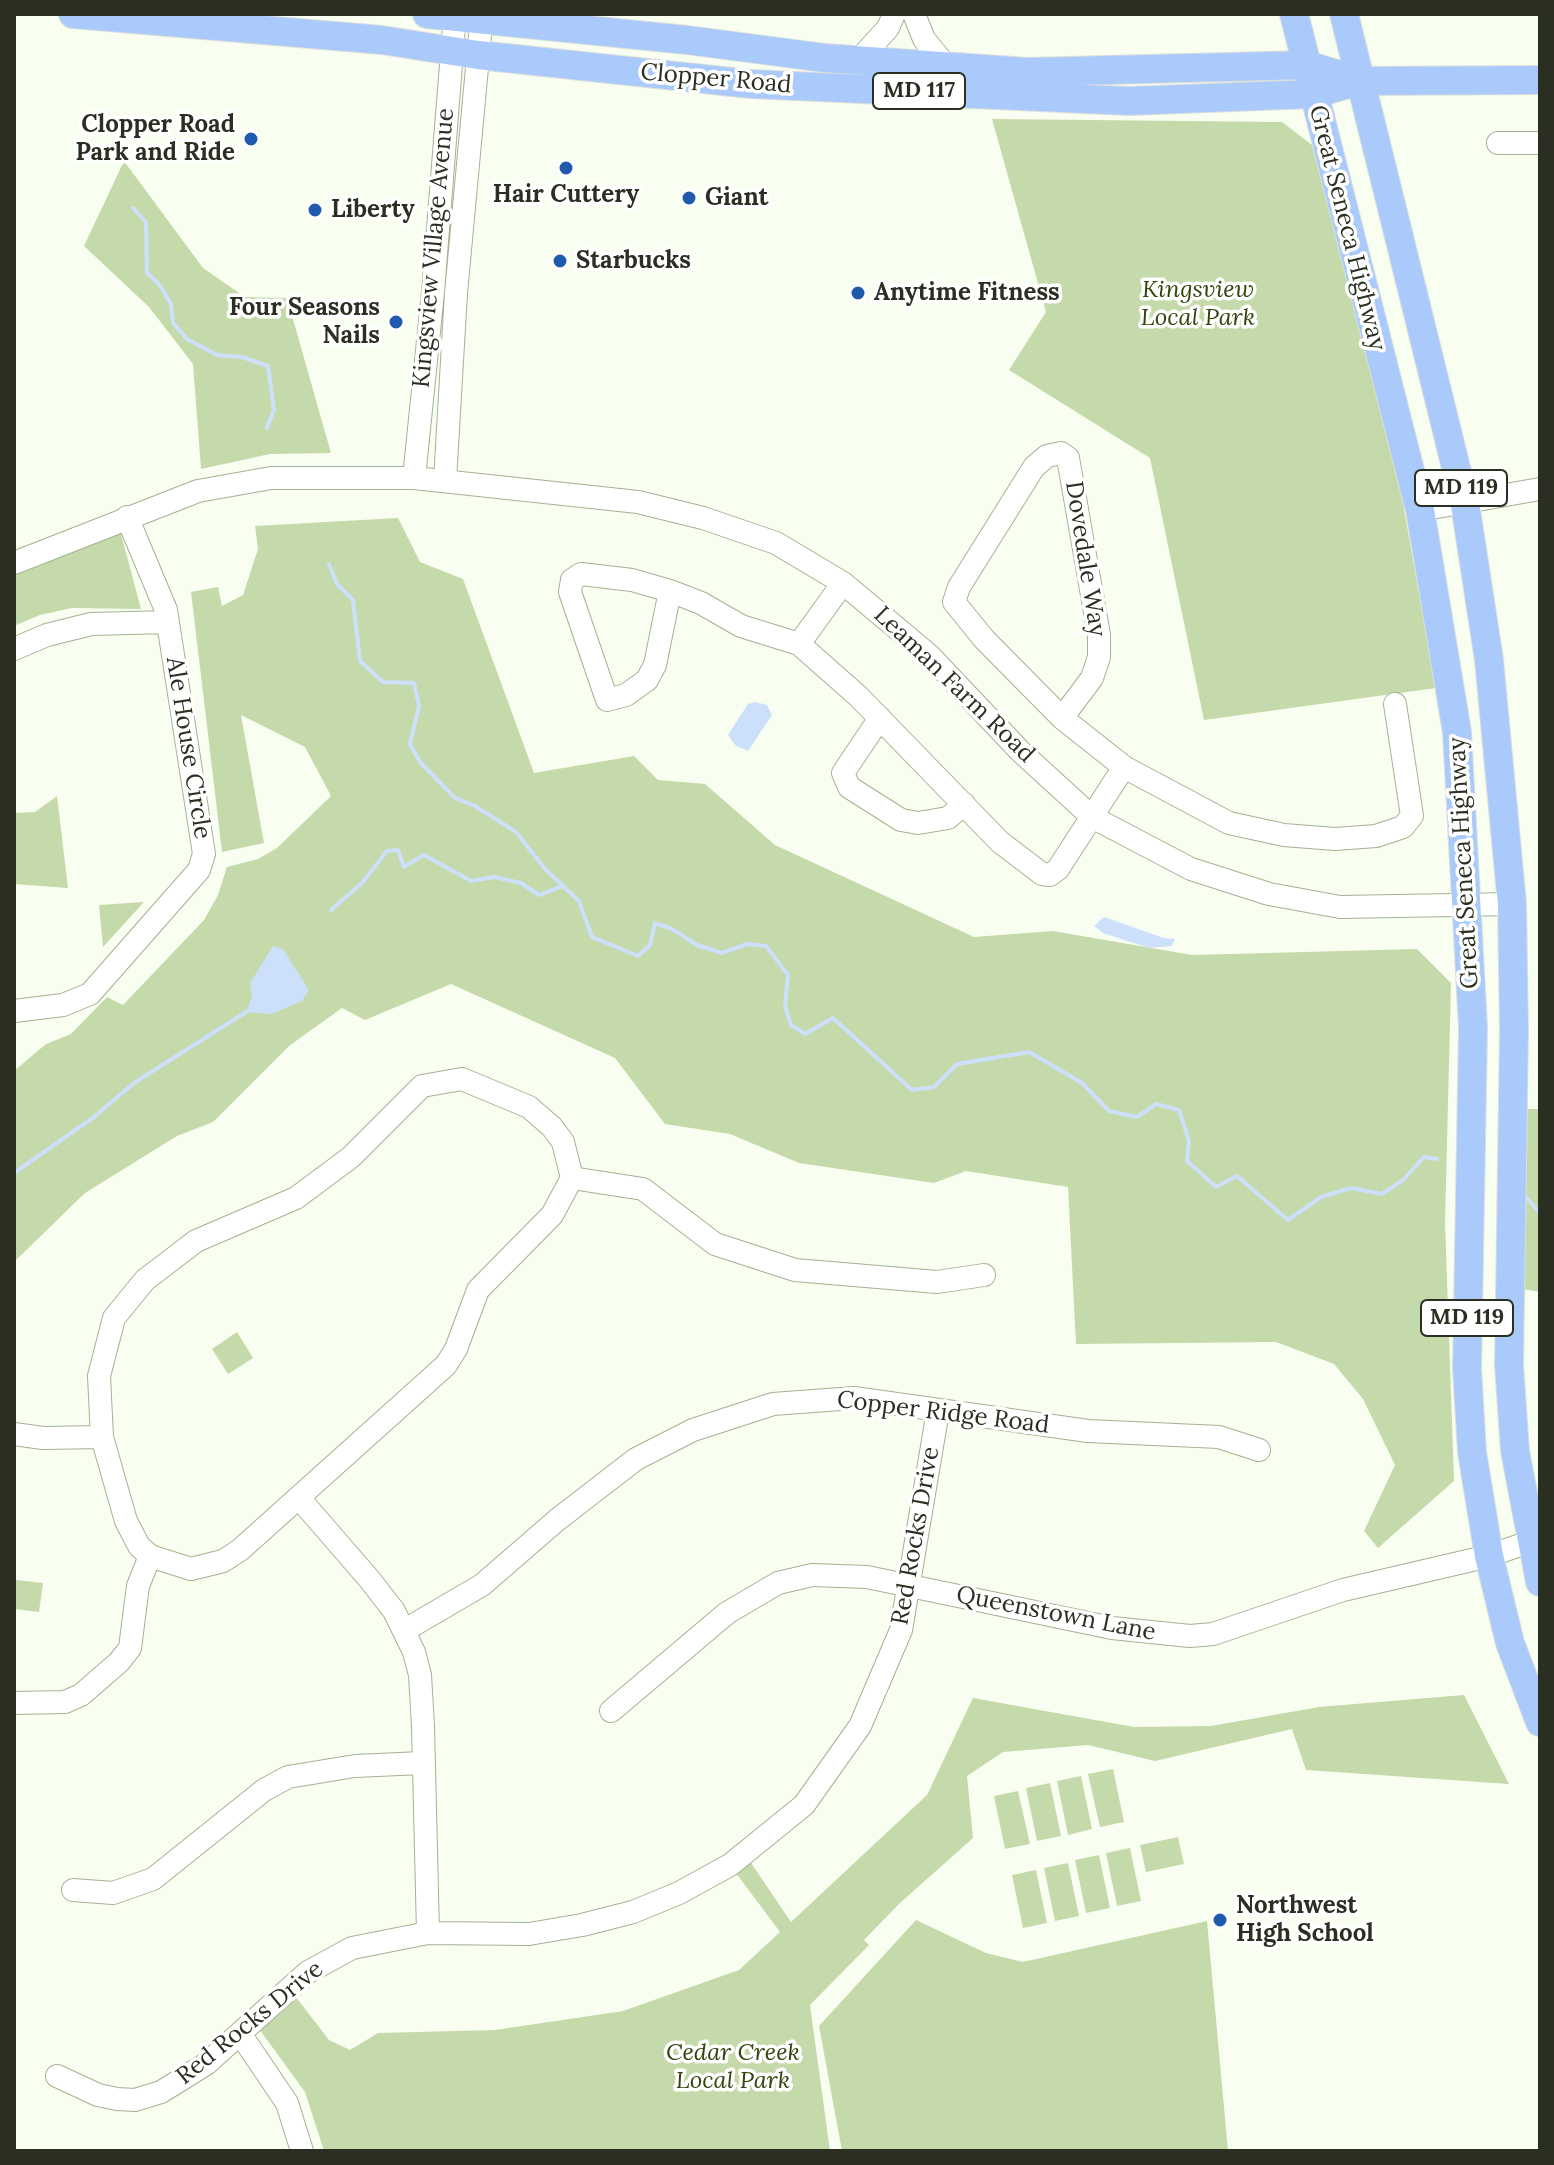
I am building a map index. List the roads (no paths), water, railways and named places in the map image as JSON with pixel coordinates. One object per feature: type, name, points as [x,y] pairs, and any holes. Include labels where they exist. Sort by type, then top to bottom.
[{"type":"main road","name":"Clopper Road","points":[[73,14],[233,26],[751,84],[1129,101],[1313,94],[1359,81],[1540,80]]},
{"type":"main road","name":"Great Seneca Highway","points":[[1294,14],[1420,510],[1457,732],[1469,906],[1473,1028],[1467,1369],[1472,1452],[1489,1556],[1510,1643],[1540,1722]]},
{"type":"main road","name":"Great Seneca Highway","points":[[1344,14],[1465,504],[1489,660],[1512,904],[1514,1031],[1509,1365],[1515,1451],[1537,1557]]},
{"type":"main road","name":"Clopper Road","points":[[460,16],[858,61],[1028,72],[1307,65],[1359,81]]},
{"type":"street","points":[[858,61],[888,28],[894,14]]},
{"type":"street","points":[[914,14],[924,39],[945,65]]},
{"type":"street","name":"Kingsview Village Avenue","points":[[445,480],[465,52],[460,16]]},
{"type":"street","name":"Kingsview Village Avenue","points":[[414,478],[433,292],[465,52]]},
{"type":"street","points":[[1498,143],[1540,143]]},
{"type":"street","name":"Dovedale Way","points":[[1062,718],[1092,678],[1099,657],[1099,635],[1068,458],[1061,453],[1047,456],[1034,467],[959,587],[954,602],[984,639],[1062,718],[1124,767],[1229,823],[1284,835],[1335,839],[1376,836],[1403,827],[1412,816],[1395,704]]},
{"type":"street","name":"Leaman Farm Road","points":[[14,563],[198,491],[237,482],[348,476],[414,478],[638,502],[689,514],[776,543],[843,583],[930,656],[1020,751],[1092,817],[1191,869],[1302,903],[1375,909],[1512,904]]},
{"type":"street","points":[[1420,510],[1540,489]]},
{"type":"street","name":"Ale House Circle","points":[[14,1011],[63,1005],[90,994],[199,870],[204,854],[168,622],[127,517]]},
{"type":"street","points":[[670,591],[655,665],[647,680],[626,695],[607,700],[570,592],[572,580],[581,574],[632,580],[670,591],[701,603],[741,626],[799,644],[880,718],[1000,842],[1042,874],[1050,875],[1124,767]]},
{"type":"street","points":[[799,644],[843,583]]},
{"type":"street","points":[[14,649],[47,635],[91,624],[168,622]]},
{"type":"street","points":[[880,718],[843,773],[849,787],[901,820],[918,823],[948,818],[964,804]]},
{"type":"street","points":[[462,1079],[529,1107],[552,1127],[563,1142],[572,1178],[552,1215],[478,1290],[456,1349],[446,1365],[299,1498],[223,1561],[191,1569],[150,1556],[139,1546],[126,1521],[102,1437],[99,1376],[106,1341],[114,1318],[145,1280],[196,1241],[296,1198],[351,1157],[422,1086],[462,1079]]},
{"type":"street","points":[[572,1178],[643,1189],[715,1244],[795,1270],[937,1282],[984,1275]]},
{"type":"street","name":"Copper Ridge Road","points":[[405,1630],[482,1585],[557,1520],[636,1459],[693,1430],[759,1408],[813,1398],[882,1400],[938,1411],[1088,1431],[1219,1437],[1259,1450]]},
{"type":"street","name":"Red Rocks Drive","points":[[57,2076],[98,2095],[135,2100],[185,2080],[241,2035],[289,1988],[332,1958],[382,1940],[428,1933],[529,1934],[582,1925],[633,1912],[679,1893],[730,1865],[804,1805],[830,1773],[860,1726],[901,1630],[938,1411]]},
{"type":"street","points":[[14,1434],[43,1438],[102,1437]]},
{"type":"street","points":[[299,1498],[370,1580],[405,1630],[420,1675],[428,1933]]},
{"type":"street","points":[[14,1703],[65,1702],[81,1695],[119,1662],[130,1648],[138,1586],[150,1556]]},
{"type":"street","points":[[1489,1556],[1537,1557]]},
{"type":"street","name":"Queenstown Lane","points":[[611,1711],[727,1613],[778,1583],[812,1575],[867,1577],[1112,1628],[1190,1636],[1213,1634],[1343,1590],[1489,1556]]},
{"type":"street","points":[[73,1890],[113,1893],[153,1879],[264,1790],[288,1777],[355,1766],[422,1763]]},
{"type":"street","points":[[241,2035],[287,2103],[302,2151]]},
{"type":"water","points":[[748,704],[767,705],[772,715],[748,751],[736,746],[728,735]]},
{"type":"water","points":[[1104,917],[1175,939],[1172,946],[1149,948],[1103,933],[1094,926]]},
{"type":"water","points":[[273,946],[283,949],[309,990],[302,1001],[271,1014],[246,1012],[252,997],[250,983]]},
{"type":"waterway","points":[[133,208],[146,222],[147,273],[159,284],[171,304],[173,323],[187,339],[217,355],[242,357],[268,366],[274,410],[267,428]]},
{"type":"waterway","points":[[329,564],[337,584],[353,600],[360,661],[383,682],[414,683],[419,706],[410,744],[420,762],[455,798],[475,806],[516,832],[545,869],[579,901],[592,937],[638,956],[650,945],[655,923],[672,929],[697,945],[722,953],[747,944],[766,946],[788,975],[785,1006],[791,1025],[805,1034],[833,1018],[912,1090],[934,1087],[957,1064],[1029,1052],[1082,1083],[1109,1111],[1137,1117],[1156,1104],[1179,1110],[1189,1141],[1187,1161],[1216,1187],[1237,1176],[1288,1220],[1321,1197],[1351,1188],[1382,1194],[1403,1180],[1424,1157],[1437,1159]]},
{"type":"waterway","points":[[331,910],[362,883],[387,851],[398,850],[404,867],[424,855],[471,881],[494,877],[521,883],[539,895],[563,886]]},
{"type":"waterway","points":[[14,1173],[94,1117],[134,1083],[246,1012]]},
{"type":"waterway","points":[[1524,1195],[1540,1213]]},
{"type":"place","name":"Clopper Road Park and Ride","points":[[251,139]]},
{"type":"place","name":"Hair Cuttery","points":[[566,168]]},
{"type":"place","name":"Giant","points":[[689,198]]},
{"type":"place","name":"Liberty","points":[[315,210]]},
{"type":"place","name":"Starbucks","points":[[560,261]]},
{"type":"place","name":"Anytime Fitness","points":[[858,293]]},
{"type":"place","name":"Four Seasons Nails","points":[[396,322]]},
{"type":"place","name":"Northwest High School","points":[[1220,1920]]},
{"type":"park label","name":"Kingsview Local Park","points":[[1198,304]]},
{"type":"park label","name":"Cedar Creek Local Park","points":[[733,2067]]}]
